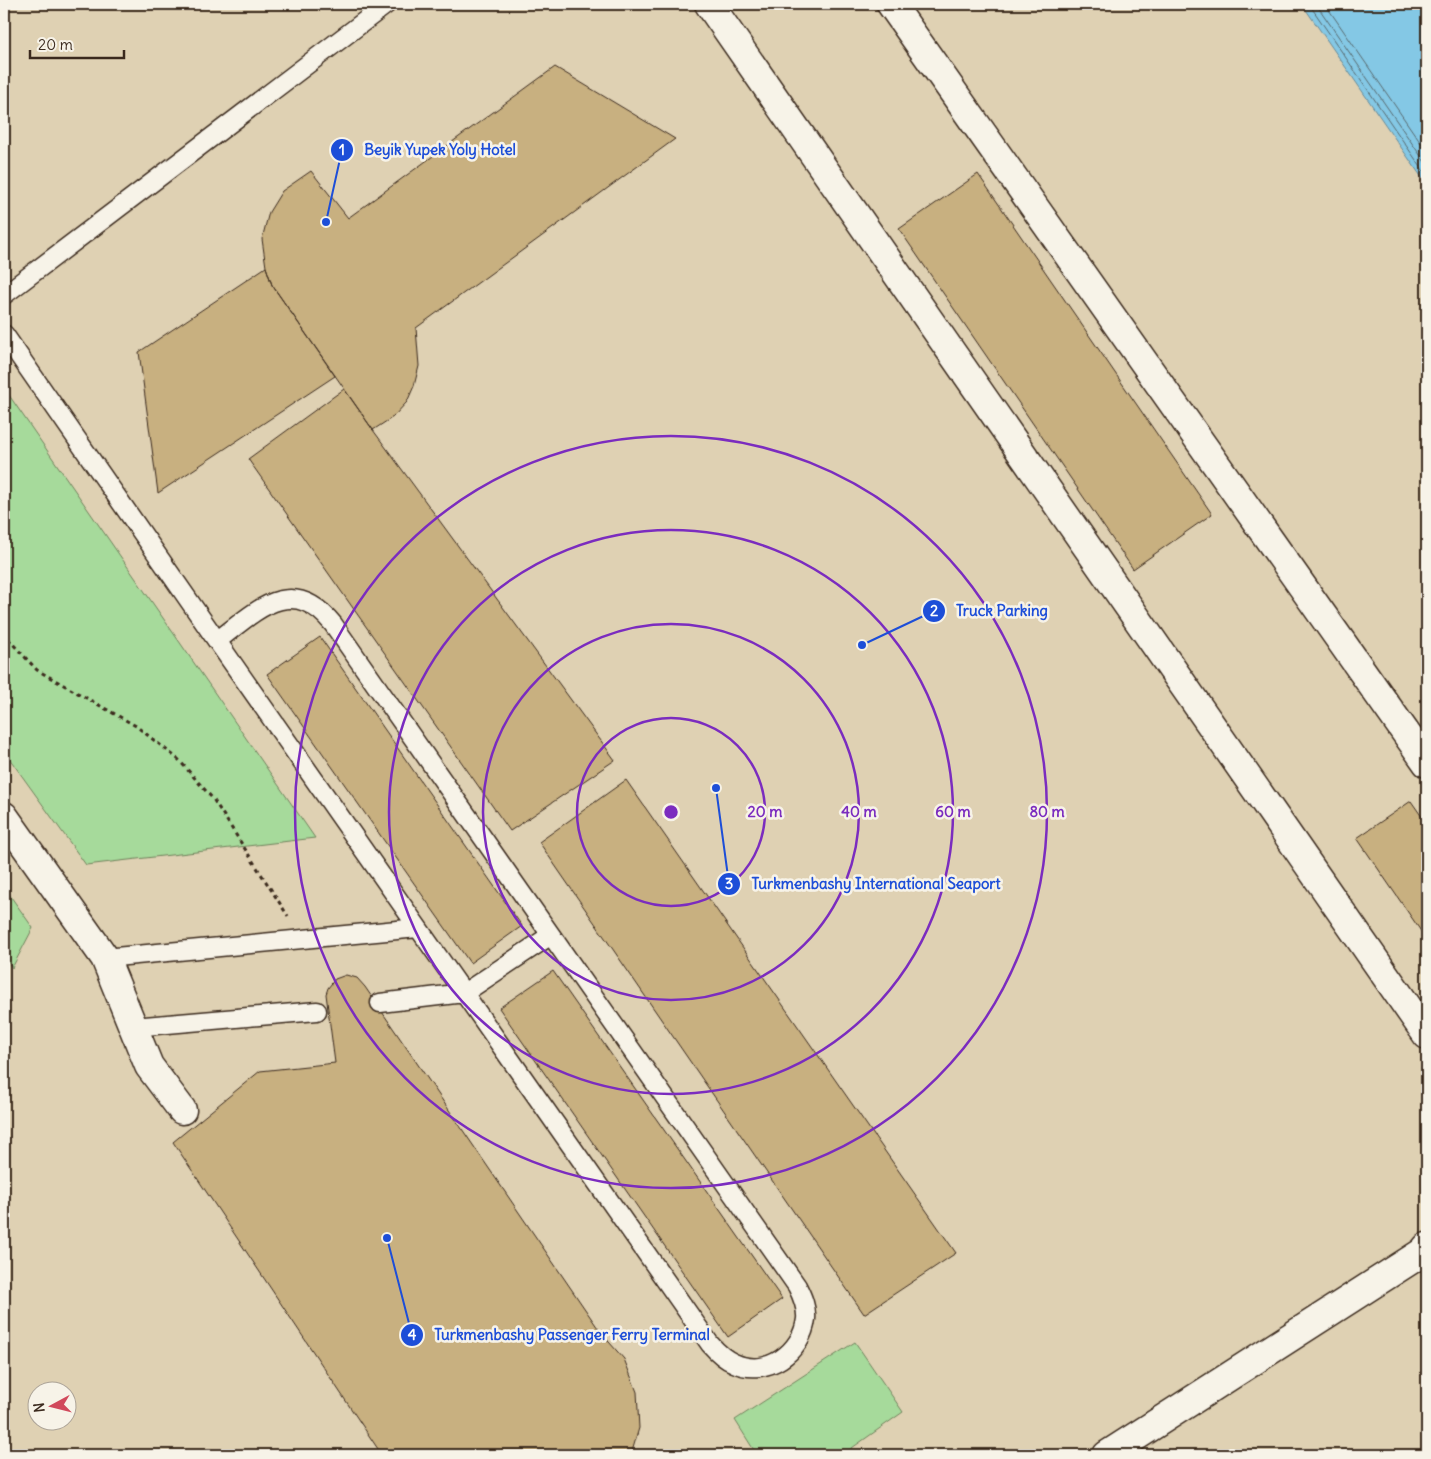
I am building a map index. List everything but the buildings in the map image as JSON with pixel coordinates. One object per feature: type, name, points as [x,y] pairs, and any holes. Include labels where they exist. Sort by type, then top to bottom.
[{"type":"street","points":[[709,4],[1427,1035]]},
{"type":"street","points":[[890,4],[1427,763]]},
{"type":"street","points":[[4,816],[105,958],[150,1066],[182,1110]]},
{"type":"street","points":[[1107,1455],[1423,1252],[1427,1247]]},
{"type":"lane","points":[[4,295],[387,4]]},
{"type":"lane","points":[[4,334],[217,641],[710,1344],[721,1356],[743,1366],[767,1366],[782,1359],[794,1348],[803,1334],[806,1317],[804,1301],[797,1286],[322,611],[308,602],[290,598],[273,601],[258,609],[217,641]]},
{"type":"lane","points":[[105,958],[418,928]]},
{"type":"lane","points":[[380,1003],[464,993],[551,935]]},
{"type":"lane","points":[[133,1026],[317,1011]]},
{"type":"path","points":[[4,632],[10,642],[37,670],[136,726],[178,759],[213,799],[303,939]]},
{"type":"shaded area","points":[[4,4],[1302,4],[1427,185],[1427,1455],[4,1455]]},
{"type":"green space","points":[[4,388],[315,838],[86,865],[4,751]]},
{"type":"green space","points":[[4,887],[33,928],[12,968],[4,956]]},
{"type":"green space","points":[[855,1342],[903,1412],[842,1455],[757,1455],[735,1420]]},
{"type":"water","points":[[1302,4],[1427,4],[1427,185]]},
{"type":"place","name":"Beyik Yupek Yoly Hotel","points":[[326,222]]},
{"type":"place","name":"Truck Parking","points":[[862,645]]},
{"type":"place","name":"Turkmenbashy International Seaport","points":[[716,788]]},
{"type":"place","name":"Turkmenbashy Passenger Ferry Terminal","points":[[387,1238]]}]
